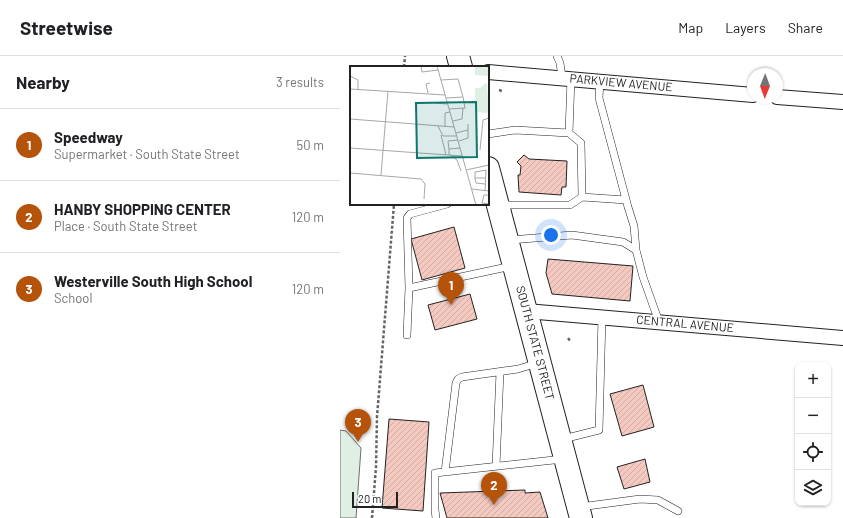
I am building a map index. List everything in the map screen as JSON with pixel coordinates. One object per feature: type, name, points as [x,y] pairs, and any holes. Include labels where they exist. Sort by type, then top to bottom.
[{"type":"main road","points":[[458,56],[461,66]]},
{"type":"main road","name":"SOUTH STATE STREET","points":[[489,174],[493,196],[514,265],[580,513]]},
{"type":"street","name":"PARKVIEW AVENUE","points":[[489,72],[747,94]]},
{"type":"street","points":[[783,97],[843,102]]},
{"type":"street","name":"CENTRAL AVENUE","points":[[526,311],[843,338]]},
{"type":"lane","points":[[557,56],[566,78],[568,133]]},
{"type":"lane","points":[[600,81],[599,98],[634,226],[636,250],[643,277],[659,322]]},
{"type":"lane","points":[[489,134],[515,130],[568,133],[581,143],[582,197]]},
{"type":"lane","points":[[493,196],[570,205],[582,197],[626,200]]},
{"type":"lane","points":[[407,335],[409,288],[407,218],[410,214],[443,205]]},
{"type":"lane","points":[[507,240],[572,235],[623,242],[636,250]]},
{"type":"lane","points":[[409,288],[514,265]]},
{"type":"lane","points":[[436,518],[435,473],[496,466],[563,449],[599,430],[602,317]]},
{"type":"lane","points":[[445,472],[456,383],[458,379],[462,377],[518,369],[540,362]]},
{"type":"lane","points":[[496,466],[500,372]]},
{"type":"lane","points":[[580,513],[640,499],[658,500],[678,511]]},
{"type":"path","points":[[404,66],[405,56]]},
{"type":"path","points":[[372,518],[376,467],[377,417],[394,205]]},
{"type":"path","points":[[568,338],[571,342]]},
{"type":"green space","points":[[340,430],[346,431],[361,448],[356,518],[340,518]]},
{"type":"building","points":[[524,155],[529,159],[567,161],[566,187],[562,187],[561,195],[519,192],[518,175],[520,175],[521,166],[517,162]]},
{"type":"building","points":[[454,227],[465,268],[422,280],[411,239]]},
{"type":"building","points":[[548,259],[633,266],[630,301],[552,294],[546,273]]},
{"type":"building","points":[[470,294],[477,319],[435,330],[428,305]]},
{"type":"building","points":[[643,385],[654,427],[622,436],[610,394]]},
{"type":"building","points":[[389,419],[429,422],[423,511],[382,508]]},
{"type":"building","points":[[645,459],[650,482],[624,489],[617,467]]},
{"type":"building","points":[[525,490],[525,493],[540,492],[548,518],[447,518],[440,493]]},
{"type":"place","name":"Speedway","points":[[451,305]]},
{"type":"place","name":"Westerville South High School","points":[[358,442]]},
{"type":"place","name":"HANBY SHOPPING CENTER","points":[[494,505]]}]
